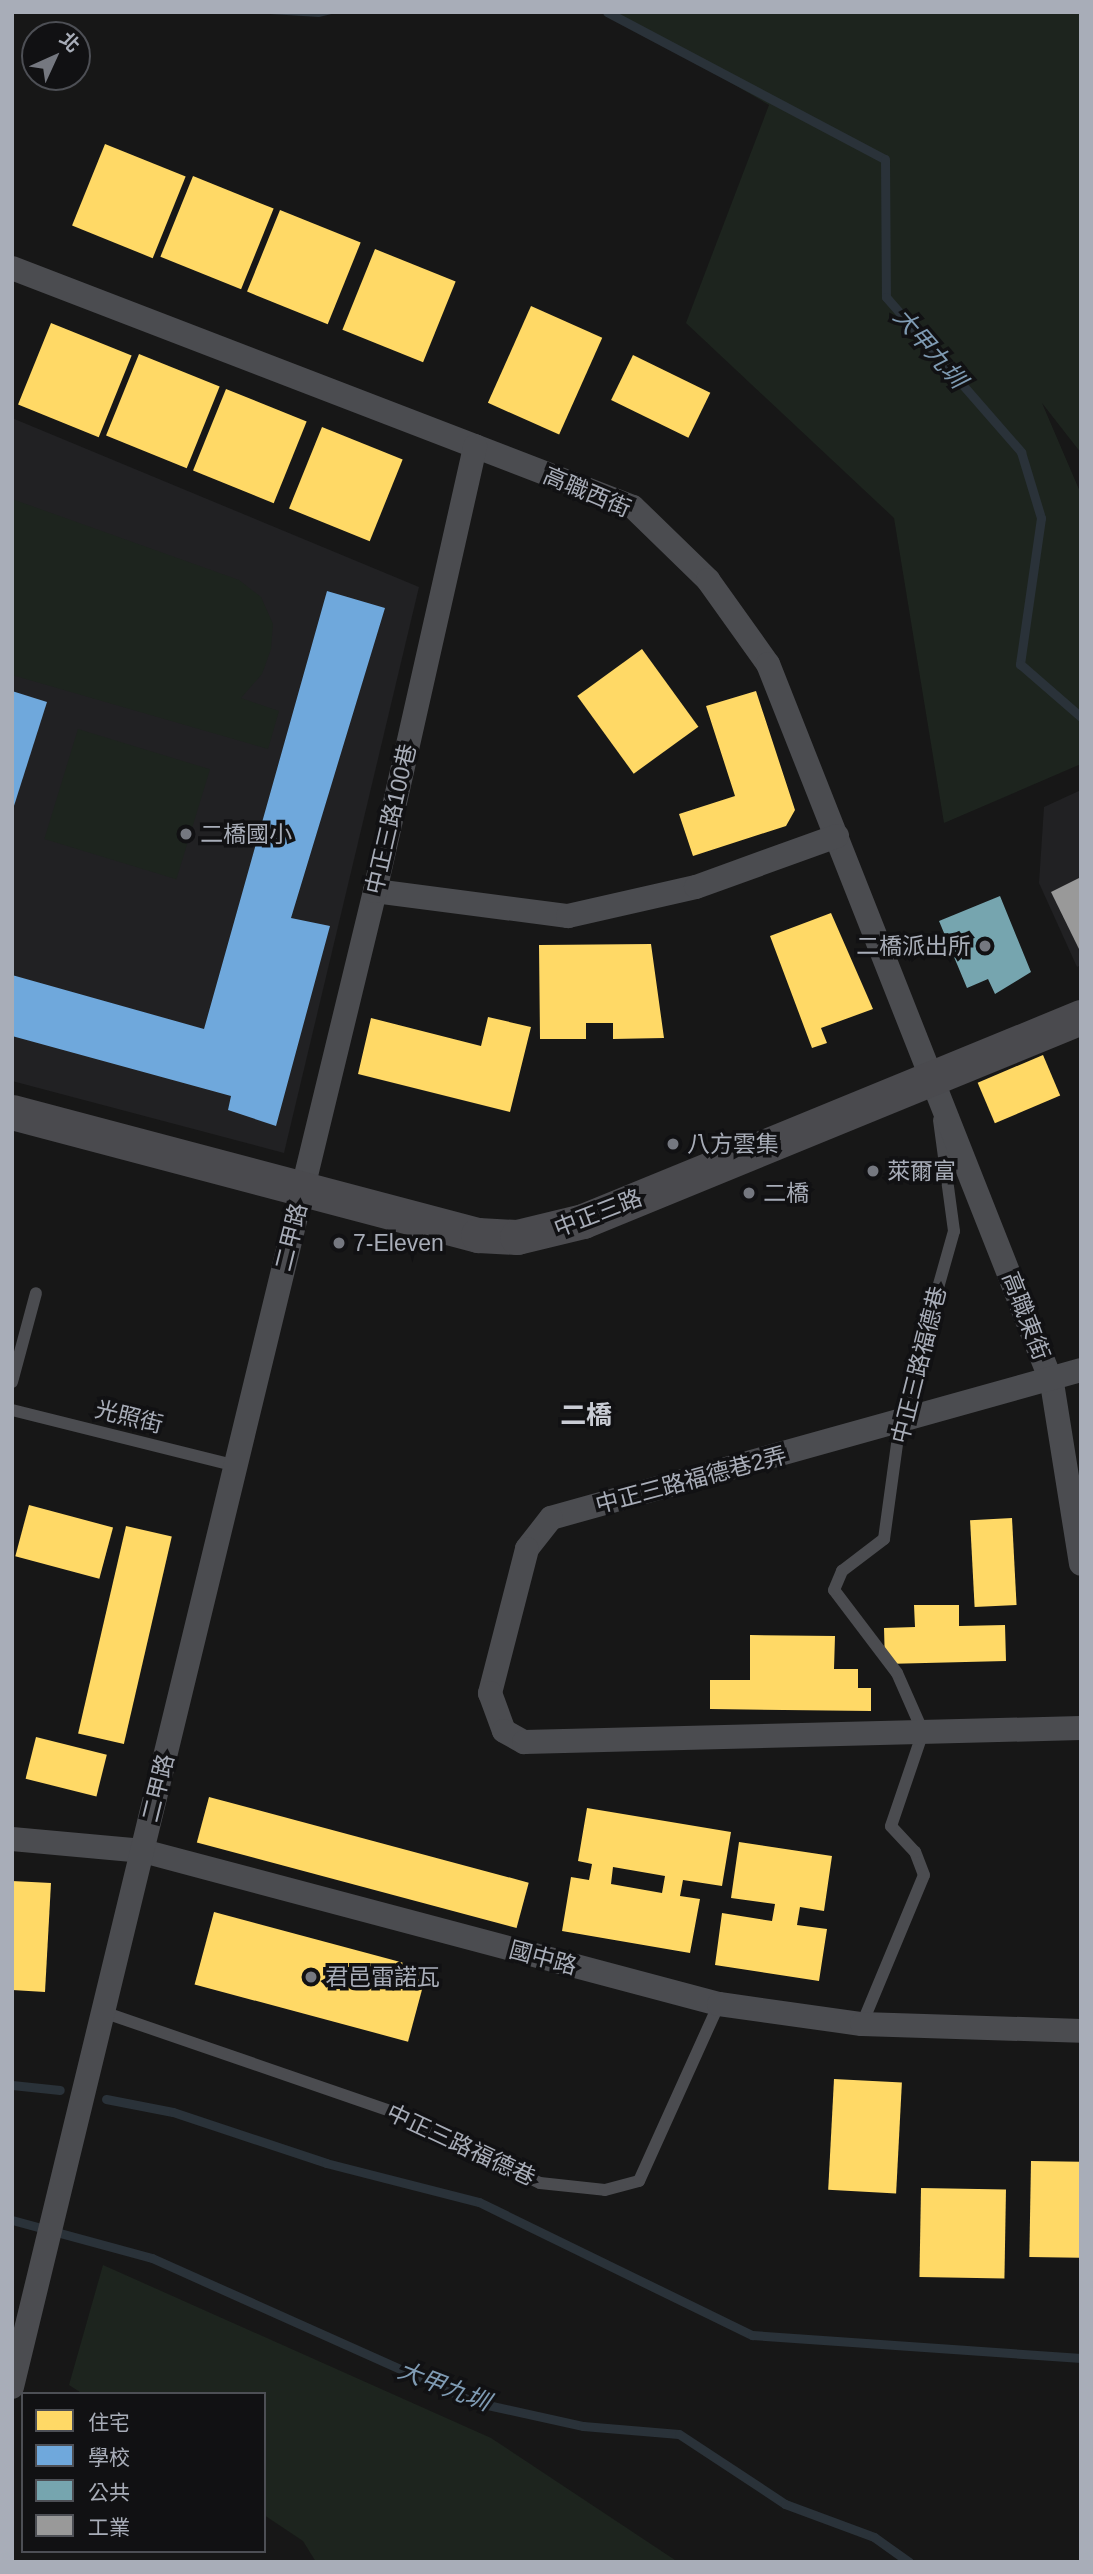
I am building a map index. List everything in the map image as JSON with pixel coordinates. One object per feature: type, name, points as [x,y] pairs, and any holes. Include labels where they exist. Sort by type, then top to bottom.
[{"type":"street","name":"高職西街","points":[[12,268],[633,507],[708,580],[768,664],[934,1078]]},
{"type":"street","name":"中正三路100巷","points":[[302,1190],[375,891],[475,446]]},
{"type":"street","points":[[375,891],[568,916],[696,887],[837,836]]},
{"type":"street","name":"中正三路","points":[[12,1112],[478,1235],[555,1231],[1081,1017]]},
{"type":"street","name":"高職東街","points":[[934,1078],[1052,1383],[1081,1564]]},
{"type":"street","name":"二甲路","points":[[12,2387],[302,1190]]},
{"type":"street","name":"中正三路福德巷2弄","points":[[922,1732],[524,1742],[503,1731],[489,1693],[527,1549],[551,1518],[1052,1383],[1081,1370]]},
{"type":"street","points":[[922,1732],[1081,1728]]},
{"type":"street","name":"國中路","points":[[12,1839],[143,1851],[719,2004],[862,2024],[1081,2031]]},
{"type":"lane","name":"中正三路福德巷","points":[[922,1732],[897,1673],[834,1590],[842,1571],[884,1539],[901,1422],[954,1231],[934,1078]]},
{"type":"lane","points":[[12,1382],[36,1293]]},
{"type":"lane","name":"光照街","points":[[12,1410],[236,1466]]},
{"type":"lane","points":[[862,2024],[924,1875],[915,1852],[891,1826],[922,1732]]},
{"type":"lane","name":"中正三路福德巷","points":[[103,2012],[391,2111],[540,2183],[605,2190],[639,2181],[719,2004]]},
{"type":"shaded area","points":[[237,12],[340,12],[319,17]]},
{"type":"shaded area","points":[[610,12],[1081,12],[1081,453],[1042,403],[1081,494],[1081,764],[944,823],[894,518],[686,323],[769,105]]},
{"type":"shaded area","name":"二橋國小","points":[[12,418],[419,587],[284,1153],[12,1081]]},
{"type":"shaded area","points":[[12,499],[239,580],[261,597],[273,624],[271,649],[262,674],[241,698],[279,711],[268,749],[12,675]]},
{"type":"shaded area","points":[[78,729],[210,769],[176,879],[44,839]]},
{"type":"shaded area","points":[[1081,790],[1081,965],[1077,967],[1039,883],[1044,807]]},
{"type":"shaded area","points":[[103,2265],[491,2438],[678,2562],[316,2562],[303,2541],[266,2516],[266,2392],[80,2392],[69,2385]]},
{"type":"building: 住宅","points":[[105,144],[186,177],[153,258],[72,226]]},
{"type":"building: 住宅","points":[[193,176],[274,209],[241,289],[160,257]]},
{"type":"building: 住宅","points":[[280,210],[361,243],[328,324],[247,292]]},
{"type":"building: 住宅","points":[[375,249],[456,282],[423,362],[342,330]]},
{"type":"building: 住宅","points":[[531,306],[602,338],[559,435],[488,403]]},
{"type":"building: 住宅","points":[[51,323],[132,356],[99,437],[18,405]]},
{"type":"building: 住宅","points":[[139,354],[220,387],[187,468],[106,436]]},
{"type":"building: 住宅","points":[[633,355],[710,393],[688,438],[611,400]]},
{"type":"building: 住宅","points":[[226,389],[307,422],[274,503],[193,471]]},
{"type":"building: 住宅","points":[[322,427],[403,460],[370,541],[289,509]]},
{"type":"building: 住宅","points":[[642,649],[698,727],[634,774],[577,696]]},
{"type":"building: 住宅","points":[[756,691],[795,810],[786,826],[693,856],[679,814],[735,796],[706,706]]},
{"type":"building: 住宅","points":[[831,913],[873,1009],[821,1028],[827,1043],[812,1048],[770,936]]},
{"type":"building: 住宅","points":[[651,944],[664,1038],[613,1039],[613,1023],[586,1023],[586,1039],[540,1039],[539,945]]},
{"type":"building: 住宅","points":[[488,1017],[531,1027],[510,1112],[358,1074],[371,1018],[481,1046]]},
{"type":"building: 住宅","points":[[1043,1055],[1060,1096],[995,1123],[978,1083]]},
{"type":"building: 住宅","points":[[29,1505],[113,1528],[99,1579],[15,1556]]},
{"type":"building: 住宅","points":[[1012,1518],[1017,1605],[975,1607],[970,1520]]},
{"type":"building: 住宅","points":[[126,1526],[172,1537],[124,1744],[78,1734]]},
{"type":"building: 住宅","points":[[914,1605],[959,1605],[959,1626],[1005,1625],[1006,1661],[885,1664],[884,1628],[915,1627]]},
{"type":"building: 住宅","points":[[750,1635],[835,1636],[834,1669],[858,1669],[858,1688],[871,1688],[871,1711],[710,1709],[710,1680],[750,1680]]},
{"type":"building: 住宅","points":[[36,1737],[107,1755],[96,1796],[26,1779]]},
{"type":"building: 住宅","points":[[209,1797],[529,1883],[517,1928],[197,1842]]},
{"type":"building: 住宅","points":[[587,1808],[731,1832],[722,1886],[683,1880],[680,1896],[700,1899],[690,1953],[562,1931],[571,1877],[589,1880],[592,1864],[578,1861]],"holes":[[[613,1867],[665,1876],[662,1893],[611,1884]]]},
{"type":"building: 住宅","points":[[739,1842],[832,1856],[824,1911],[800,1907],[797,1925],[827,1929],[819,1981],[715,1965],[722,1913],[772,1921],[775,1904],[731,1898]]},
{"type":"building: 住宅","points":[[12,1881],[51,1883],[45,1992],[12,1990]]},
{"type":"building: 住宅","name":"君邑雷諾瓦","points":[[214,1912],[427,1969],[408,2042],[195,1984]]},
{"type":"building: 住宅","points":[[834,2079],[902,2083],[896,2193],[828,2190]]},
{"type":"building: 住宅","points":[[1031,2161],[1081,2162],[1079,2258],[1029,2257]]},
{"type":"building: 住宅","points":[[921,2188],[1006,2189],[1004,2278],[919,2277]]},
{"type":"building: 學校","points":[[327,591],[385,608],[291,918],[330,926],[276,1126],[228,1110],[231,1096],[12,1036],[12,975],[204,1029]]},
{"type":"building: 學校","points":[[12,691],[47,702],[13,809],[12,809]]},
{"type":"building: 公共","name":"二橋派出所","points":[[1000,896],[1031,972],[995,994],[988,979],[967,988],[939,921]]},
{"type":"building: 工業","points":[[1081,877],[1081,948],[1079,949],[1051,892]]},
{"type":"waterway","name":"大甲九圳","points":[[607,12],[885,159],[886,297],[1021,452],[1041,518],[1020,664],[1081,717]]},
{"type":"waterway","points":[[12,2085],[60,2090]]},
{"type":"waterway","points":[[106,2099],[173,2112],[326,2163],[479,2202],[752,2335],[1081,2358]]},
{"type":"waterway","name":"大甲九圳","points":[[12,2220],[152,2258],[474,2402],[583,2426],[679,2434],[785,2504],[874,2537],[909,2562]]},
{"type":"place","name":"二橋國小","points":[[186,834]]},
{"type":"place","name":"二橋派出所","points":[[985,946]]},
{"type":"place","name":"八方雲集","points":[[673,1144]]},
{"type":"place","name":"萊爾富","points":[[873,1171]]},
{"type":"place","name":"二橋","points":[[749,1193]]},
{"type":"place","name":"7-Eleven","points":[[339,1243]]},
{"type":"place","name":"君邑雷諾瓦","points":[[311,1977]]},
{"type":"district","name":"二橋","points":[[586,1416]]}]
